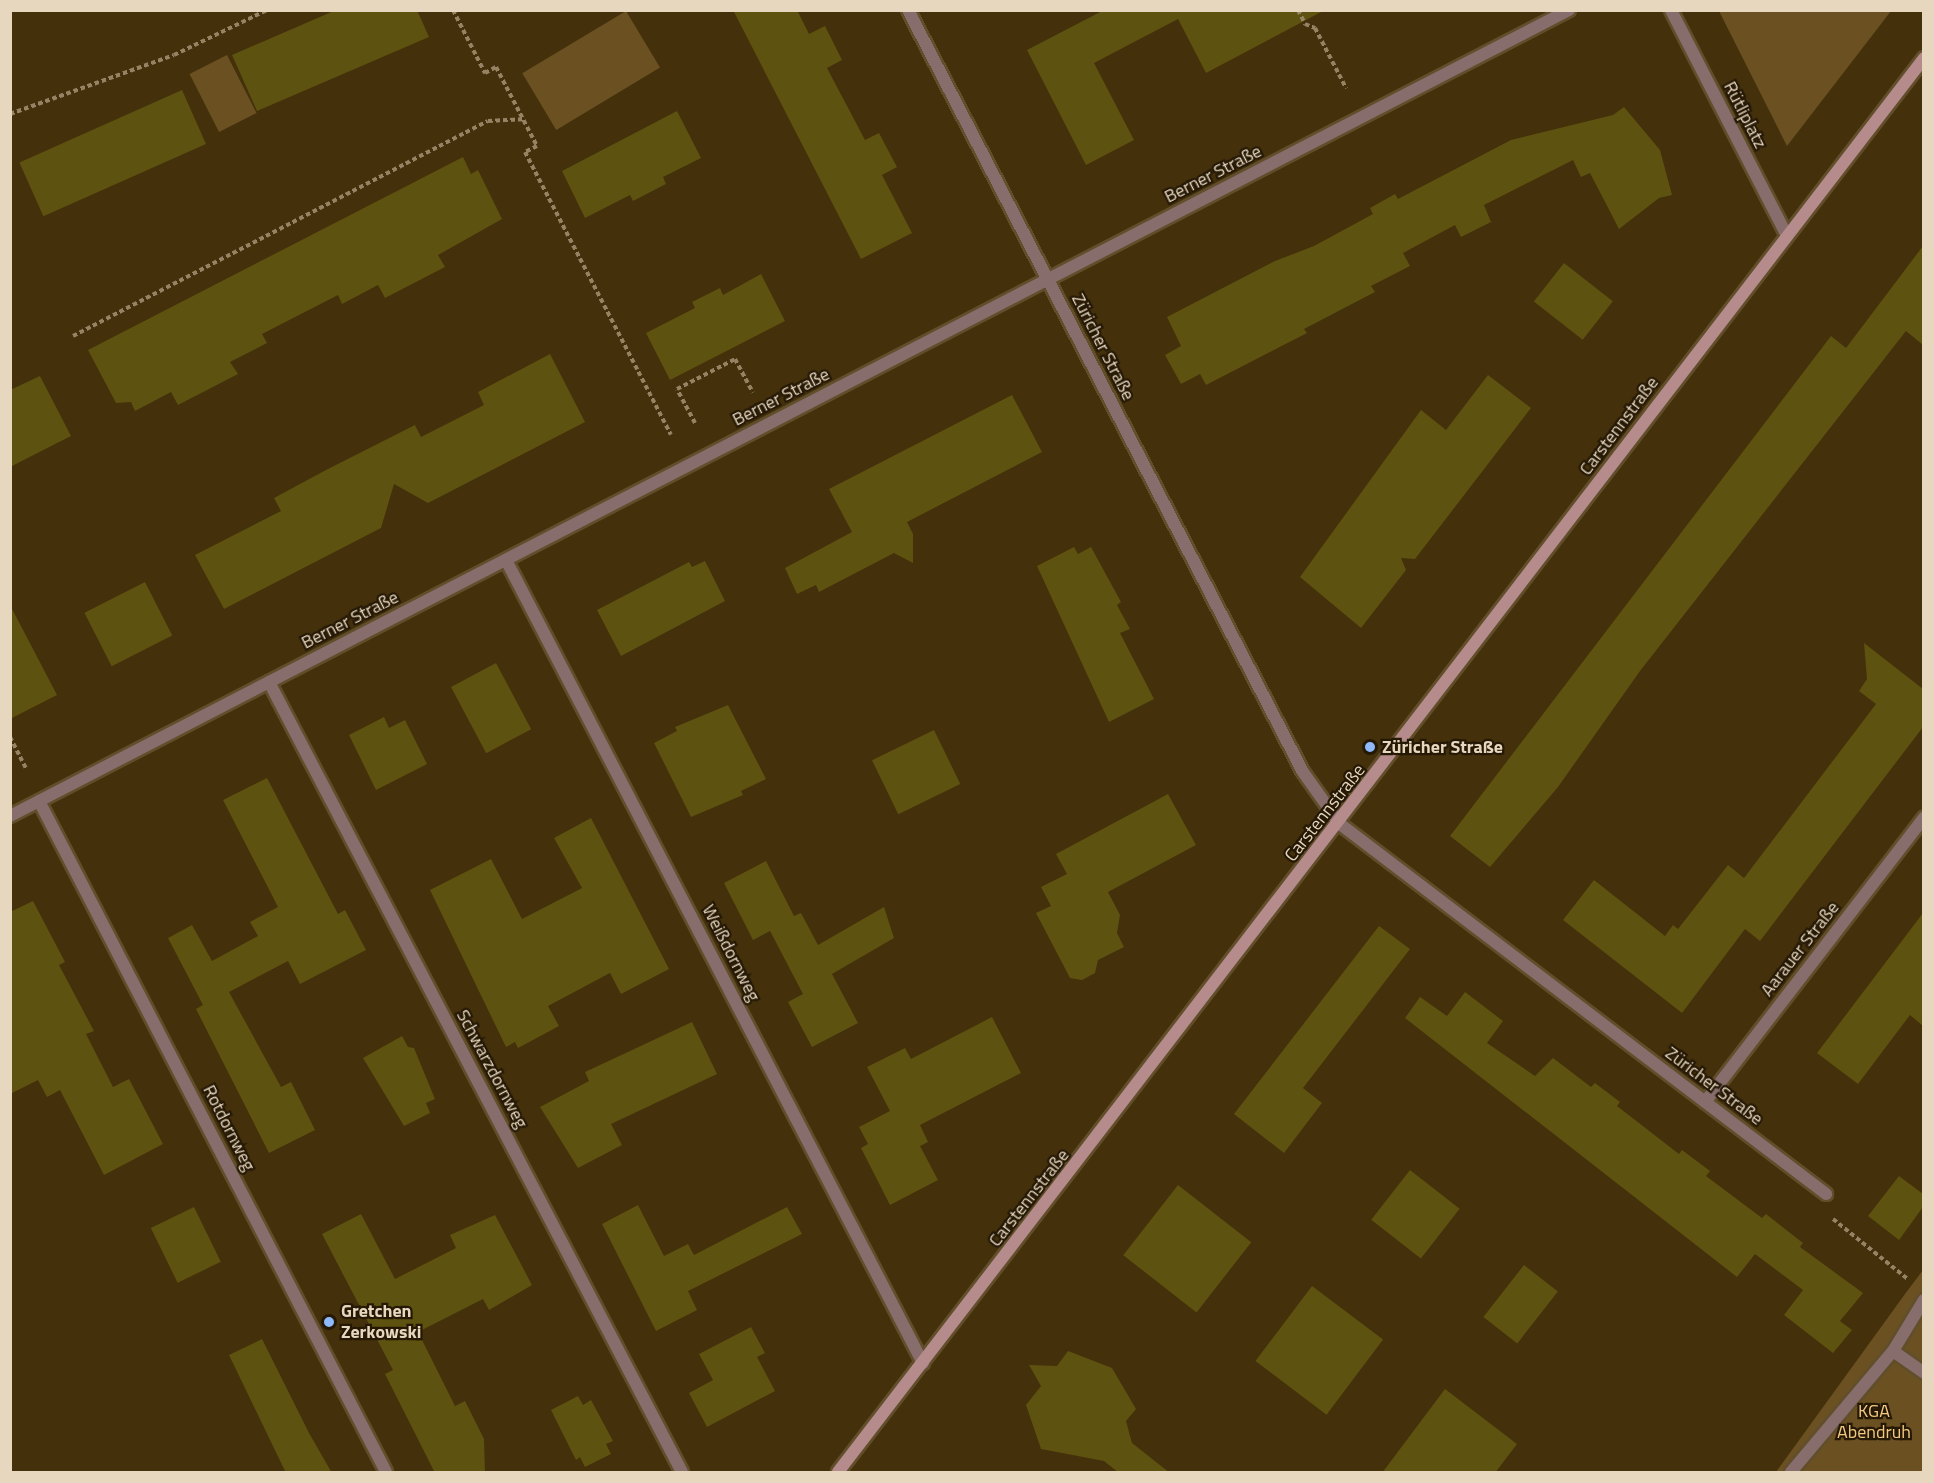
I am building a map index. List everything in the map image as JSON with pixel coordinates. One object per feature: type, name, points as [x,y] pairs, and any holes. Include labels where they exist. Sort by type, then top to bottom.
[{"type":"street","name":"Züricher Straße","points":[[908,10],[1303,772],[1340,824],[1826,1194]]},
{"type":"street","name":"Berner Straße","points":[[10,816],[1569,10]]},
{"type":"street","name":"Rütliplatz","points":[[1671,10],[1787,236]]},
{"type":"street","name":"Carstennstraße","points":[[838,1473],[1340,824],[1923,58]]},
{"type":"street","name":"Weißdornweg","points":[[506,560],[923,1363]]},
{"type":"street","name":"Schwarzdornweg","points":[[269,682],[682,1473]]},
{"type":"street","name":"Rotdornweg","points":[[39,801],[386,1473]]},
{"type":"street","name":"Aarauer Straße","points":[[1705,1102],[1923,818]]},
{"type":"street","points":[[1791,1473],[1893,1351],[1923,1300]]},
{"type":"street","points":[[1893,1351],[1923,1373]]},
{"type":"path","points":[[10,114],[174,55],[267,10]]},
{"type":"path","points":[[453,10],[485,73],[496,67],[524,119],[537,146],[525,152],[671,435]]},
{"type":"path","points":[[1298,10],[1305,24],[1314,28],[1346,88]]},
{"type":"path","points":[[73,336],[488,121],[524,119]]},
{"type":"path","points":[[695,423],[677,389],[735,359],[753,393]]},
{"type":"path","points":[[10,737],[26,768]]},
{"type":"path","points":[[1834,1221],[1915,1284]]},
{"type":"green space","points":[[626,11],[660,68],[556,130],[522,73]]},
{"type":"green space","points":[[1719,11],[1891,11],[1787,146]]},
{"type":"green space","points":[[227,55],[257,113],[219,132],[190,74]]},
{"type":"green space","name":"KGA Abendruh","points":[[1923,1270],[1923,1472],[1776,1472],[1905,1294]]},
{"type":"building","points":[[336,10],[417,10],[429,37],[257,111],[232,55]]},
{"type":"building","points":[[733,10],[797,10],[809,34],[825,26],[842,60],[827,68],[865,140],[879,133],[897,167],[882,175],[912,233],[861,259]]},
{"type":"building","points":[[1104,10],[1325,10],[1206,73],[1178,19],[1094,63],[1134,140],[1086,165],[1027,50]]},
{"type":"building","points":[[182,90],[206,144],[43,216],[19,162]]},
{"type":"building","points":[[1624,107],[1660,150],[1672,195],[1659,198],[1619,229],[1590,173],[1581,177],[1573,160],[1484,205],[1491,222],[1461,237],[1455,225],[1403,253],[1410,266],[1371,286],[1375,292],[1304,329],[1307,333],[1206,385],[1200,374],[1181,384],[1165,355],[1181,346],[1167,317],[1275,261],[1314,246],[1373,214],[1370,208],[1395,194],[1398,199],[1511,140],[1613,115]]},
{"type":"building","points":[[677,111],[701,158],[663,177],[666,184],[633,201],[630,195],[585,218],[562,171]]},
{"type":"building","points":[[463,157],[471,174],[478,170],[502,219],[438,255],[445,267],[385,298],[378,285],[342,304],[338,295],[262,334],[267,343],[230,362],[238,374],[178,405],[171,392],[135,411],[131,402],[116,403],[88,350]]},
{"type":"building","points":[[1923,246],[1923,345],[1906,331],[1640,671],[1558,787],[1490,867],[1450,836],[1831,336],[1846,348]]},
{"type":"building","points":[[1564,263],[1613,301],[1583,340],[1534,302]]},
{"type":"building","points":[[761,274],[785,321],[670,380],[646,333],[695,308],[692,302],[720,288],[723,295]]},
{"type":"building","points":[[550,354],[585,422],[428,503],[394,484],[381,528],[224,609],[195,555],[281,511],[274,498],[326,470],[415,425],[421,437],[484,405],[478,392]]},
{"type":"building","points":[[1488,375],[1531,408],[1415,559],[1401,558],[1406,570],[1361,628],[1300,577],[1421,410],[1446,430]]},
{"type":"building","points":[[40,376],[71,436],[10,467],[10,390]]},
{"type":"building","points":[[1012,395],[1042,452],[907,522],[913,534],[913,563],[894,553],[819,592],[816,585],[797,594],[785,568],[852,532],[829,489]]},
{"type":"building","points":[[1074,547],[1078,554],[1091,547],[1121,602],[1117,605],[1130,629],[1120,633],[1154,699],[1109,722],[1037,566]]},
{"type":"building","points":[[705,561],[725,601],[621,656],[597,610],[689,562],[692,567]]},
{"type":"building","points":[[145,582],[172,635],[112,666],[84,613]]},
{"type":"building","points":[[10,605],[57,695],[10,719]]},
{"type":"building","points":[[1864,643],[1923,689],[1923,727],[1760,941],[1745,929],[1682,1013],[1563,920],[1594,880],[1665,936],[1673,925],[1678,929],[1728,865],[1744,878],[1876,704],[1859,691],[1867,679]]},
{"type":"building","points":[[496,663],[531,729],[486,753],[451,687]]},
{"type":"building","points":[[728,705],[766,779],[741,791],[743,795],[691,817],[654,743],[677,731],[675,727]]},
{"type":"building","points":[[384,717],[389,728],[405,720],[427,764],[376,790],[349,735]]},
{"type":"building","points":[[934,730],[960,784],[898,814],[872,760]]},
{"type":"building","points":[[267,778],[338,914],[345,910],[366,950],[300,984],[288,961],[229,992],[281,1087],[291,1082],[315,1130],[269,1153],[196,1009],[203,1005],[168,938],[192,925],[212,961],[258,936],[250,922],[278,907],[223,800]]},
{"type":"building","points":[[1168,794],[1196,845],[1108,892],[1120,915],[1117,933],[1124,947],[1098,960],[1095,973],[1082,980],[1070,978],[1036,913],[1051,906],[1041,887],[1067,874],[1056,854]]},
{"type":"building","points":[[591,818],[669,969],[621,994],[610,973],[548,1006],[559,1026],[518,1048],[515,1042],[506,1047],[430,890],[491,859],[522,919],[582,888],[554,838]]},
{"type":"building","points":[[766,861],[794,916],[801,913],[818,945],[884,907],[894,938],[832,974],[858,1023],[812,1047],[788,1002],[803,994],[770,931],[753,940],[724,883]]},
{"type":"building","points":[[33,901],[65,962],[59,965],[94,1031],[86,1034],[113,1087],[129,1079],[163,1144],[104,1175],[60,1090],[47,1097],[38,1080],[10,1094],[10,912]]},
{"type":"building","points":[[1923,913],[1923,1026],[1910,1015],[1858,1084],[1817,1053]]},
{"type":"building","points":[[1379,926],[1410,949],[1303,1088],[1322,1103],[1284,1153],[1234,1114]]},
{"type":"building","points":[[1465,992],[1503,1021],[1487,1043],[1535,1076],[1553,1058],[1591,1087],[1595,1083],[1620,1102],[1617,1106],[1679,1154],[1682,1150],[1710,1171],[1706,1176],[1762,1218],[1766,1214],[1803,1243],[1800,1247],[1863,1293],[1840,1321],[1852,1330],[1833,1353],[1784,1315],[1803,1290],[1755,1254],[1737,1277],[1405,1018],[1420,997],[1447,1016]]},
{"type":"building","points":[[992,1017],[1021,1073],[920,1125],[928,1142],[920,1146],[938,1180],[890,1205],[861,1148],[868,1144],[859,1127],[890,1111],[867,1067],[905,1048],[911,1059]]},
{"type":"building","points":[[692,1022],[717,1074],[611,1124],[622,1145],[578,1168],[540,1107],[589,1081],[585,1072]]},
{"type":"building","points":[[402,1036],[408,1047],[414,1048],[435,1099],[426,1103],[430,1113],[404,1126],[363,1058]]},
{"type":"building","points":[[1410,1170],[1460,1209],[1421,1258],[1371,1220]]},
{"type":"building","points":[[1899,1176],[1923,1194],[1923,1207],[1899,1240],[1868,1216]]},
{"type":"building","points":[[1178,1185],[1251,1242],[1196,1312],[1123,1255]]},
{"type":"building","points":[[638,1205],[664,1256],[688,1244],[694,1255],[787,1207],[802,1234],[688,1291],[697,1310],[656,1331],[602,1224]]},
{"type":"building","points":[[194,1207],[221,1262],[178,1283],[151,1228]]},
{"type":"building","points":[[361,1214],[395,1279],[456,1248],[450,1235],[495,1215],[532,1285],[489,1310],[483,1299],[418,1332],[455,1406],[465,1401],[484,1439],[485,1473],[435,1473],[385,1374],[393,1370],[322,1234]]},
{"type":"building","points":[[1524,1265],[1558,1291],[1517,1343],[1483,1317]]},
{"type":"building","points":[[1312,1286],[1383,1340],[1327,1415],[1255,1361]]},
{"type":"building","points":[[751,1327],[765,1353],[757,1357],[775,1391],[707,1427],[689,1393],[713,1380],[699,1354]]},
{"type":"building","points":[[262,1339],[309,1433],[332,1473],[286,1473],[229,1355]]},
{"type":"building","points":[[1068,1351],[1112,1368],[1136,1409],[1126,1421],[1132,1443],[1170,1473],[1119,1473],[1104,1461],[1041,1449],[1026,1405],[1041,1386],[1029,1365],[1057,1366]]},
{"type":"building","points":[[1445,1389],[1517,1444],[1495,1473],[1382,1473]]},
{"type":"building","points":[[578,1396],[583,1405],[591,1400],[613,1441],[606,1444],[611,1454],[585,1467],[580,1457],[576,1460],[551,1410]]},
{"type":"place","name":"Züricher Straße","points":[[1370,747]]},
{"type":"place","name":"Gretchen Zerkowski","points":[[329,1322]]}]
